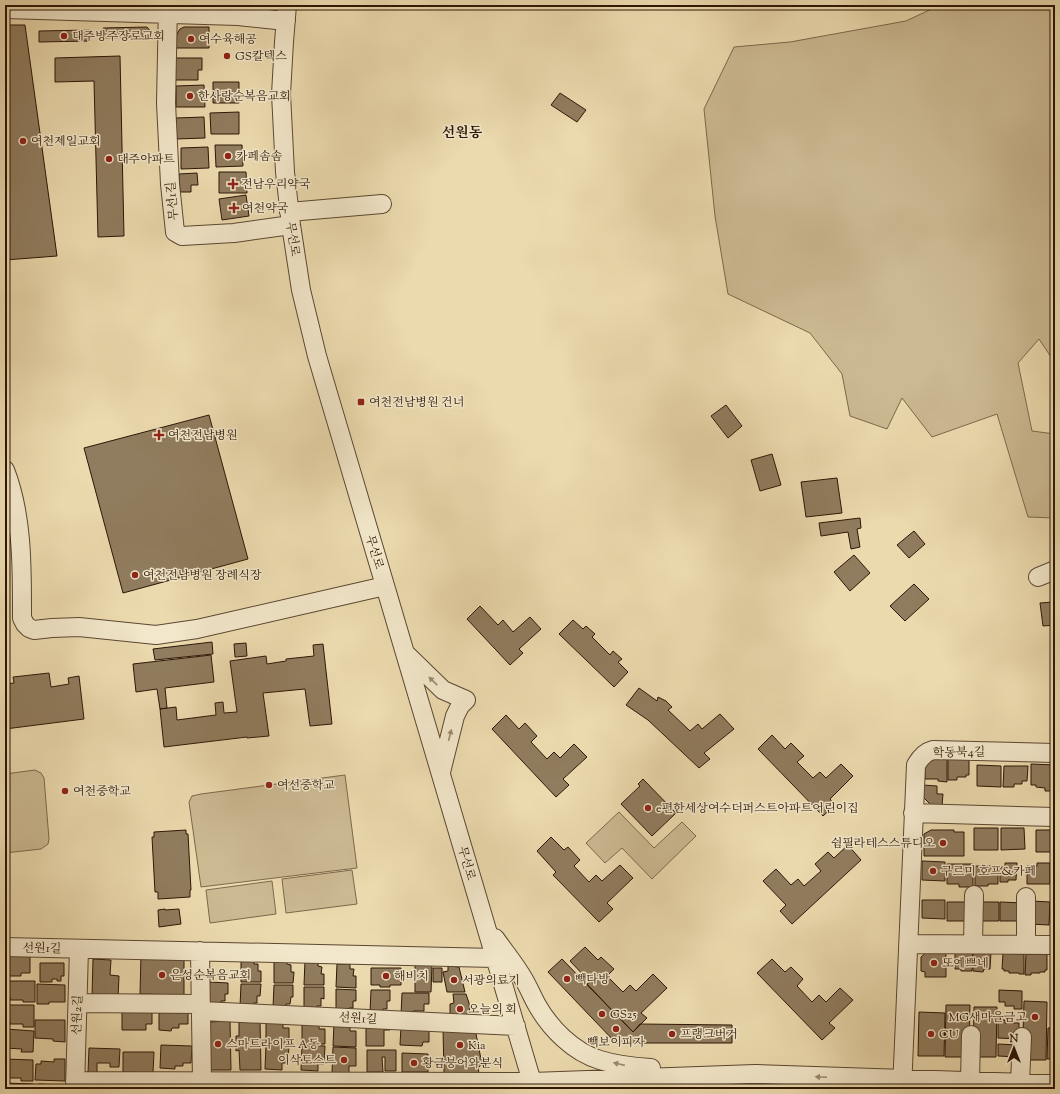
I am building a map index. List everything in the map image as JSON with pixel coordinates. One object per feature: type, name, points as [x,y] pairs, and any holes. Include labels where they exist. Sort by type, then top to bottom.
[{"type":"street","points":[[5,9],[168,9],[238,16],[286,13]]},
{"type":"street","name":"무선1길","points":[[168,9],[166,124],[171,204],[175,232],[182,236],[234,233],[290,219]]},
{"type":"street","name":"무선로","points":[[286,13],[282,67],[284,166],[290,219],[301,290],[317,356],[516,1026],[532,1085]]},
{"type":"street","points":[[290,219],[382,204]]},
{"type":"street","points":[[7,474],[14,499],[19,532],[22,618],[28,628],[34,630],[79,627],[156,635],[197,629],[385,586]]},
{"type":"street","points":[[1038,577],[1055,570]]},
{"type":"street","points":[[405,654],[443,690],[466,700],[460,706],[455,716],[440,773]]},
{"type":"street","name":"학동북4길","points":[[902,1084],[916,765],[920,758],[929,751],[936,750],[1055,753]]},
{"type":"street","points":[[913,813],[1055,817]]},
{"type":"street","points":[[974,896],[974,944]]},
{"type":"street","points":[[1026,897],[1026,945]]},
{"type":"street","points":[[486,926],[523,978],[536,1004],[553,1027],[563,1038],[582,1052],[599,1060],[626,1066],[902,1084],[970,1081],[1055,1084]]},
{"type":"street","points":[[908,944],[1055,945]]},
{"type":"street","name":"선원1길","points":[[5,947],[495,958]]},
{"type":"street","name":"선원2길","points":[[79,949],[75,1085],[183,1085],[202,1081],[234,1085],[532,1085],[755,1074]]},
{"type":"street","points":[[200,951],[202,1081]]},
{"type":"street","name":"선원1길","points":[[78,1003],[201,1007],[516,1026]]},
{"type":"street","points":[[970,1081],[971,1035]]},
{"type":"street","points":[[1020,1083],[1022,1037]]},
{"type":"shaded area","points":[[940,5],[1055,5],[1055,363],[1039,339],[1018,363],[1032,431],[1055,434],[1055,518],[1028,517],[997,414],[932,437],[902,398],[887,429],[850,416],[842,374],[810,333],[728,294],[715,216],[704,109],[734,47],[790,42],[906,21]]},
{"type":"shaded area","points":[[35,770],[41,773],[44,778],[49,839],[48,844],[41,849],[5,853],[5,774]]},
{"type":"shaded area","points":[[345,775],[357,868],[201,887],[189,802],[192,796]]},
{"type":"shaded area","points":[[619,812],[654,848],[682,822],[696,836],[652,879],[622,848],[605,863],[586,843]]},
{"type":"shaded area","points":[[352,870],[357,904],[286,913],[282,879]]},
{"type":"shaded area","points":[[272,881],[276,914],[210,923],[206,890]]},
{"type":"building","name":"여천제일교회","points":[[5,25],[25,25],[57,256],[5,260]]},
{"type":"building","points":[[147,27],[151,32],[151,37],[103,38],[103,28]]},
{"type":"building","points":[[184,27],[209,27],[209,48],[175,48],[177,34],[180,29]]},
{"type":"building","points":[[90,30],[90,41],[39,42],[39,31]]},
{"type":"building","name":"대주아파트","points":[[120,56],[124,236],[98,237],[94,81],[55,82],[55,58]]},
{"type":"building","points":[[175,58],[202,58],[202,70],[198,70],[198,80],[175,80]]},
{"type":"building","points":[[213,82],[239,82],[239,103],[213,103]]},
{"type":"building","name":"한사랑순복음교회","points":[[204,85],[205,107],[176,107],[176,86]]},
{"type":"building","points":[[560,93],[586,110],[577,122],[551,105]]},
{"type":"building","points":[[239,112],[239,134],[211,134],[210,113]]},
{"type":"building","points":[[204,117],[205,138],[176,139],[176,118]]},
{"type":"building","points":[[215,145],[242,145],[243,166],[216,167]]},
{"type":"building","points":[[208,147],[209,168],[181,169],[181,148]]},
{"type":"building","points":[[219,172],[246,172],[247,193],[219,193]]},
{"type":"building","points":[[197,173],[198,185],[191,185],[191,192],[180,192],[179,174]]},
{"type":"building","points":[[246,195],[249,216],[222,220],[219,199]]},
{"type":"building","points":[[726,405],[742,426],[728,438],[711,416]]},
{"type":"building","name":"여천전남병원","points":[[209,415],[248,559],[123,593],[84,448]]},
{"type":"building","points":[[772,454],[781,485],[760,491],[751,460]]},
{"type":"building","points":[[837,478],[842,513],[806,517],[801,482]]},
{"type":"building","points":[[860,518],[861,528],[857,529],[860,547],[851,549],[848,532],[821,536],[819,523]]},
{"type":"building","points":[[914,531],[925,544],[909,558],[897,545]]},
{"type":"building","points":[[854,555],[870,573],[850,591],[834,572]]},
{"type":"building","points":[[914,584],[929,599],[905,621],[890,606]]},
{"type":"building","points":[[1055,595],[1055,625],[1043,626],[1040,603],[1053,602],[1052,596]]},
{"type":"building","points":[[480,606],[498,625],[503,620],[513,632],[530,617],[541,629],[519,649],[523,653],[510,665],[467,619]]},
{"type":"building","points":[[573,620],[583,629],[586,626],[595,634],[592,637],[610,655],[613,651],[622,659],[618,662],[628,672],[614,687],[559,634]]},
{"type":"building","points":[[212,642],[213,654],[155,660],[153,649]]},
{"type":"building","points":[[246,643],[247,656],[235,657],[234,644]]},
{"type":"building","points":[[323,644],[332,724],[310,726],[305,689],[263,693],[269,736],[247,737],[164,747],[160,709],[176,707],[177,720],[216,715],[215,703],[223,702],[224,713],[237,712],[230,661],[266,656],[267,664],[286,661],[286,659],[314,656],[313,645]]},
{"type":"building","points":[[211,655],[214,682],[165,688],[167,708],[160,709],[157,689],[136,692],[133,664]]},
{"type":"building","points":[[49,673],[51,687],[69,684],[68,678],[79,676],[84,719],[5,729],[5,684],[14,683],[13,677]]},
{"type":"building","points":[[639,688],[657,701],[658,697],[666,701],[672,707],[668,710],[690,731],[698,724],[702,729],[720,714],[734,729],[704,753],[710,759],[699,768],[648,720],[626,705]]},
{"type":"building","points":[[506,715],[519,729],[525,723],[537,736],[531,742],[547,759],[554,752],[560,758],[574,744],[587,757],[563,779],[569,785],[556,797],[492,729]]},
{"type":"building","points":[[772,735],[785,749],[791,743],[804,756],[797,762],[813,778],[820,772],[826,778],[841,764],[853,776],[830,799],[835,805],[823,816],[758,749]]},
{"type":"building","points":[[931,758],[947,759],[947,782],[938,781],[938,779],[925,779],[925,762]]},
{"type":"building","points":[[948,759],[969,759],[969,775],[966,775],[966,777],[957,777],[957,780],[948,780]]},
{"type":"building","points":[[1031,764],[1055,765],[1055,791],[1045,791],[1045,788],[1031,785]]},
{"type":"building","points":[[977,765],[1001,766],[1001,787],[977,786]]},
{"type":"building","points":[[1004,766],[1028,766],[1027,781],[1022,781],[1022,784],[1014,784],[1014,787],[1003,787]]},
{"type":"building","name":"e편한세상여수더퍼스트아파트어린이집","points":[[643,779],[676,813],[652,836],[621,804],[640,786],[638,784]]},
{"type":"building","points":[[923,785],[937,786],[937,794],[943,794],[942,806],[931,805],[922,796]]},
{"type":"building","points":[[974,828],[998,828],[998,850],[974,850]]},
{"type":"building","points":[[1001,828],[1024,828],[1025,849],[1001,850]]},
{"type":"building","points":[[186,830],[186,834],[188,834],[191,890],[190,897],[158,899],[158,892],[155,892],[152,837],[154,837],[154,832]]},
{"type":"building","points":[[931,830],[954,830],[954,832],[964,832],[964,856],[924,856],[924,834]]},
{"type":"building","points":[[1036,830],[1055,830],[1055,852],[1036,852]]},
{"type":"building","points":[[551,837],[564,850],[568,847],[580,860],[574,866],[589,882],[596,875],[602,881],[620,865],[633,878],[607,903],[613,909],[599,922],[553,875],[556,872],[537,851]]},
{"type":"building","points":[[848,845],[861,860],[792,924],[780,911],[786,905],[763,881],[776,869],[791,885],[798,879],[804,886],[821,871],[815,864],[828,852],[834,858]]},
{"type":"building","points":[[922,861],[945,862],[945,881],[922,880]]},
{"type":"building","points":[[1005,863],[1017,863],[1016,880],[1000,882],[1000,867],[1005,867]]},
{"type":"building","points":[[1037,863],[1050,863],[1050,884],[1027,884],[1027,866],[1037,866]]},
{"type":"building","points":[[1051,863],[1055,863],[1055,884],[1051,884]]},
{"type":"building","points":[[947,864],[973,864],[973,887],[959,887],[959,884],[947,884]]},
{"type":"building","points":[[975,866],[998,866],[998,884],[975,886]]},
{"type":"building","points":[[922,900],[945,900],[945,919],[922,918]]},
{"type":"building","points":[[1031,901],[1050,902],[1049,925],[1030,924]]},
{"type":"building","points":[[947,902],[971,902],[970,921],[947,921]]},
{"type":"building","points":[[976,902],[999,902],[999,921],[976,921]]},
{"type":"building","points":[[1000,902],[1024,903],[1023,921],[1000,921]]},
{"type":"building","points":[[1052,907],[1055,907],[1055,932],[1052,932]]},
{"type":"building","points":[[179,909],[181,924],[159,927],[158,910]]},
{"type":"building","points":[[585,947],[598,960],[601,957],[614,969],[607,976],[623,992],[630,985],[636,991],[653,974],[667,988],[641,1013],[647,1018],[633,1032],[587,984],[590,982],[570,961]]},
{"type":"building","points":[[928,951],[946,951],[946,977],[925,977],[925,972],[921,971],[921,957]]},
{"type":"building","points":[[955,951],[973,952],[972,971],[961,971],[961,969],[955,969]]},
{"type":"building","points":[[30,952],[30,973],[21,973],[21,976],[5,976],[5,956]]},
{"type":"building","points":[[973,952],[991,952],[990,969],[984,969],[983,972],[973,971]]},
{"type":"building","points":[[1003,953],[1024,954],[1024,974],[1009,973],[1009,971],[1004,971],[1004,969],[1002,969]]},
{"type":"building","points":[[1026,954],[1047,954],[1047,970],[1045,970],[1045,972],[1025,975]]},
{"type":"building","name":"은성순복음교회","points":[[141,955],[184,955],[184,995],[140,994]]},
{"type":"building","points":[[93,959],[111,960],[110,975],[119,976],[118,998],[92,997]]},
{"type":"building","points":[[241,959],[254,959],[254,964],[258,964],[258,971],[261,971],[261,982],[241,982]]},
{"type":"building","points":[[562,959],[633,1032],[640,1024],[732,1025],[732,1043],[616,1043],[548,972]]},
{"type":"building","points":[[772,959],[785,972],[791,967],[803,979],[797,986],[812,1002],[819,995],[826,1002],[840,988],[853,1000],[829,1023],[835,1028],[822,1040],[757,973]]},
{"type":"building","points":[[274,960],[287,960],[287,964],[291,965],[291,972],[294,972],[293,983],[274,983]]},
{"type":"building","points":[[305,961],[318,962],[318,966],[322,967],[321,974],[324,974],[324,985],[304,985]]},
{"type":"building","points":[[40,963],[64,963],[64,976],[61,976],[61,981],[52,979],[52,982],[40,982]]},
{"type":"building","points":[[337,964],[350,964],[350,969],[354,969],[353,976],[356,976],[356,988],[336,987]]},
{"type":"building","points":[[415,965],[432,965],[431,992],[415,992]]},
{"type":"building","points":[[448,966],[459,967],[465,992],[447,992],[443,972],[448,971]]},
{"type":"building","name":"해비치","points":[[371,968],[401,968],[401,985],[380,987],[380,985],[371,985]]},
{"type":"building","points":[[433,968],[442,968],[442,982],[433,982]]},
{"type":"building","points":[[5,981],[35,981],[35,1002],[10,1000],[10,997],[5,997]]},
{"type":"building","points":[[209,982],[228,983],[228,994],[225,994],[225,1001],[221,1001],[221,1006],[208,1006]]},
{"type":"building","points":[[37,984],[65,985],[65,1002],[37,1004]]},
{"type":"building","points":[[241,984],[261,984],[260,996],[257,996],[257,1003],[254,1003],[253,1008],[240,1007]]},
{"type":"building","points":[[274,985],[293,985],[293,997],[291,997],[290,1004],[286,1004],[286,1009],[273,1008]]},
{"type":"building","points":[[304,987],[324,987],[324,999],[321,998],[321,1006],[317,1006],[317,1011],[304,1010]]},
{"type":"building","points":[[336,989],[356,990],[356,1001],[353,1001],[353,1008],[349,1008],[349,1013],[336,1013]]},
{"type":"building","points":[[371,990],[390,990],[390,1001],[387,1001],[387,1009],[383,1009],[383,1013],[370,1013]]},
{"type":"building","points":[[999,990],[1022,991],[1022,1009],[1014,1009],[1014,1006],[1005,1006],[1005,1002],[999,1002]]},
{"type":"building","points":[[402,993],[429,993],[429,1004],[424,1004],[424,1011],[413,1011],[413,1015],[401,1015]]},
{"type":"building","name":"오늘의 회","points":[[453,994],[466,994],[469,1003],[470,1015],[450,1015],[450,1004],[454,1003]]},
{"type":"building","name":"MG새마을금고","points":[[1024,1001],[1047,1002],[1046,1060],[1027,1060],[1023,1033]]},
{"type":"building","points":[[5,1005],[34,1005],[34,1027],[23,1027],[23,1024],[10,1024],[10,1022],[5,1022]]},
{"type":"building","points":[[946,1005],[970,1005],[969,1057],[945,1057]]},
{"type":"building","points":[[1053,1005],[1055,1005],[1055,1059],[1047,1059],[1048,1028],[1052,1028]]},
{"type":"building","points":[[974,1007],[997,1007],[996,1057],[973,1057]]},
{"type":"building","points":[[159,1010],[188,1010],[188,1024],[179,1024],[179,1028],[172,1028],[171,1031],[159,1030]]},
{"type":"building","points":[[122,1012],[152,1012],[152,1024],[146,1024],[146,1030],[122,1030]]},
{"type":"building","points":[[919,1012],[945,1013],[944,1056],[918,1056]]},
{"type":"building","points":[[35,1020],[65,1020],[65,1042],[53,1041],[53,1039],[35,1038]]},
{"type":"building","points":[[266,1020],[283,1021],[283,1028],[289,1028],[289,1043],[266,1043]]},
{"type":"building","points":[[998,1020],[1005,1020],[1005,1023],[1019,1023],[1019,1039],[998,1038]]},
{"type":"building","name":"스마트라이프 A동","points":[[230,1021],[231,1070],[210,1070],[209,1022]]},
{"type":"building","points":[[260,1021],[261,1070],[240,1070],[239,1050],[236,1051],[236,1036],[239,1036],[239,1022]]},
{"type":"building","points":[[302,1021],[319,1022],[319,1029],[325,1029],[325,1044],[302,1044]]},
{"type":"building","points":[[334,1024],[350,1024],[350,1031],[356,1031],[356,1047],[333,1046]]},
{"type":"building","points":[[366,1024],[390,1024],[390,1030],[384,1030],[384,1046],[366,1046]]},
{"type":"building","points":[[401,1026],[429,1027],[429,1042],[423,1042],[422,1046],[400,1045]]},
{"type":"building","points":[[5,1029],[34,1031],[33,1052],[21,1052],[22,1049],[5,1048]]},
{"type":"building","points":[[443,1029],[475,1029],[482,1064],[478,1068],[479,1073],[444,1073]]},
{"type":"building","points":[[266,1044],[289,1045],[288,1063],[282,1063],[282,1070],[265,1069]]},
{"type":"building","points":[[998,1044],[1018,1045],[1018,1057],[998,1056]]},
{"type":"building","points":[[161,1045],[192,1046],[191,1063],[183,1063],[183,1066],[175,1066],[175,1069],[160,1068]]},
{"type":"building","points":[[302,1045],[325,1046],[324,1064],[318,1064],[318,1071],[301,1070]]},
{"type":"building","points":[[333,1047],[356,1048],[356,1066],[349,1066],[349,1073],[332,1073]]},
{"type":"building","points":[[89,1048],[120,1049],[119,1067],[110,1067],[110,1063],[97,1063],[97,1077],[88,1073]]},
{"type":"building","points":[[367,1050],[396,1050],[396,1071],[385,1071],[385,1057],[382,1057],[383,1072],[367,1072]]},
{"type":"building","points":[[123,1052],[154,1052],[153,1073],[123,1072]]},
{"type":"building","points":[[402,1053],[428,1054],[428,1072],[402,1072]]},
{"type":"building","points":[[5,1059],[33,1060],[33,1081],[21,1081],[21,1078],[8,1078],[8,1075],[5,1075]]},
{"type":"building","points":[[54,1059],[65,1059],[65,1081],[35,1080],[36,1064],[41,1064],[41,1061],[54,1062]]},
{"type":"building","points":[[5,1083],[33,1084],[33,1089],[5,1089]]},
{"type":"building","points":[[39,1084],[57,1085],[57,1089],[39,1089]]},
{"type":"place","name":"대주방주장로교회","points":[[64,36]]},
{"type":"place","name":"여수육해공","points":[[191,39]]},
{"type":"place","name":"GS칼텍스","points":[[227,56]]},
{"type":"place","name":"한사랑순복음교회","points":[[190,96]]},
{"type":"place","name":"여천제일교회","points":[[23,141]]},
{"type":"place","name":"카페솜솜","points":[[228,156]]},
{"type":"place","name":"대주아파트","points":[[109,159]]},
{"type":"place","name":"전남우리약국","points":[[233,184]]},
{"type":"place","name":"여천약국","points":[[234,208]]},
{"type":"place","name":"여천전남병원 건너","points":[[361,402]]},
{"type":"place","name":"여천전남병원","points":[[159,435]]},
{"type":"place","name":"여천전남병원 장례식장","points":[[135,575]]},
{"type":"place","name":"여선중학교","points":[[269,785]]},
{"type":"place","name":"여천중학교","points":[[65,791]]},
{"type":"place","name":"e편한세상여수더퍼스트아파트어린이집","points":[[648,808]]},
{"type":"place","name":"쉼필라테스스튜디오","points":[[943,843]]},
{"type":"place","name":"구르미 호프&카페","points":[[933,871]]},
{"type":"place","name":"또예쁘네","points":[[934,963]]},
{"type":"place","name":"은성순복음교회","points":[[162,975]]},
{"type":"place","name":"해비치","points":[[386,976]]},
{"type":"place","name":"빽다방","points":[[567,979]]},
{"type":"place","name":"서광의료기","points":[[454,980]]},
{"type":"place","name":"오늘의 회","points":[[460,1009]]},
{"type":"place","name":"GS25","points":[[602,1014]]},
{"type":"place","name":"MG새마을금고","points":[[1035,1017]]},
{"type":"place","name":"빽보이피자","points":[[616,1029]]},
{"type":"place","name":"프랭크버거","points":[[672,1034]]},
{"type":"place","name":"CU","points":[[931,1034]]},
{"type":"place","name":"스마트라이프 A동","points":[[218,1044]]},
{"type":"place","name":"Kia","points":[[460,1045]]},
{"type":"place","name":"이삭토스트","points":[[344,1060]]},
{"type":"place","name":"황금붕어와분식","points":[[414,1063]]},
{"type":"district","name":"선원동","points":[[462,132]]}]
